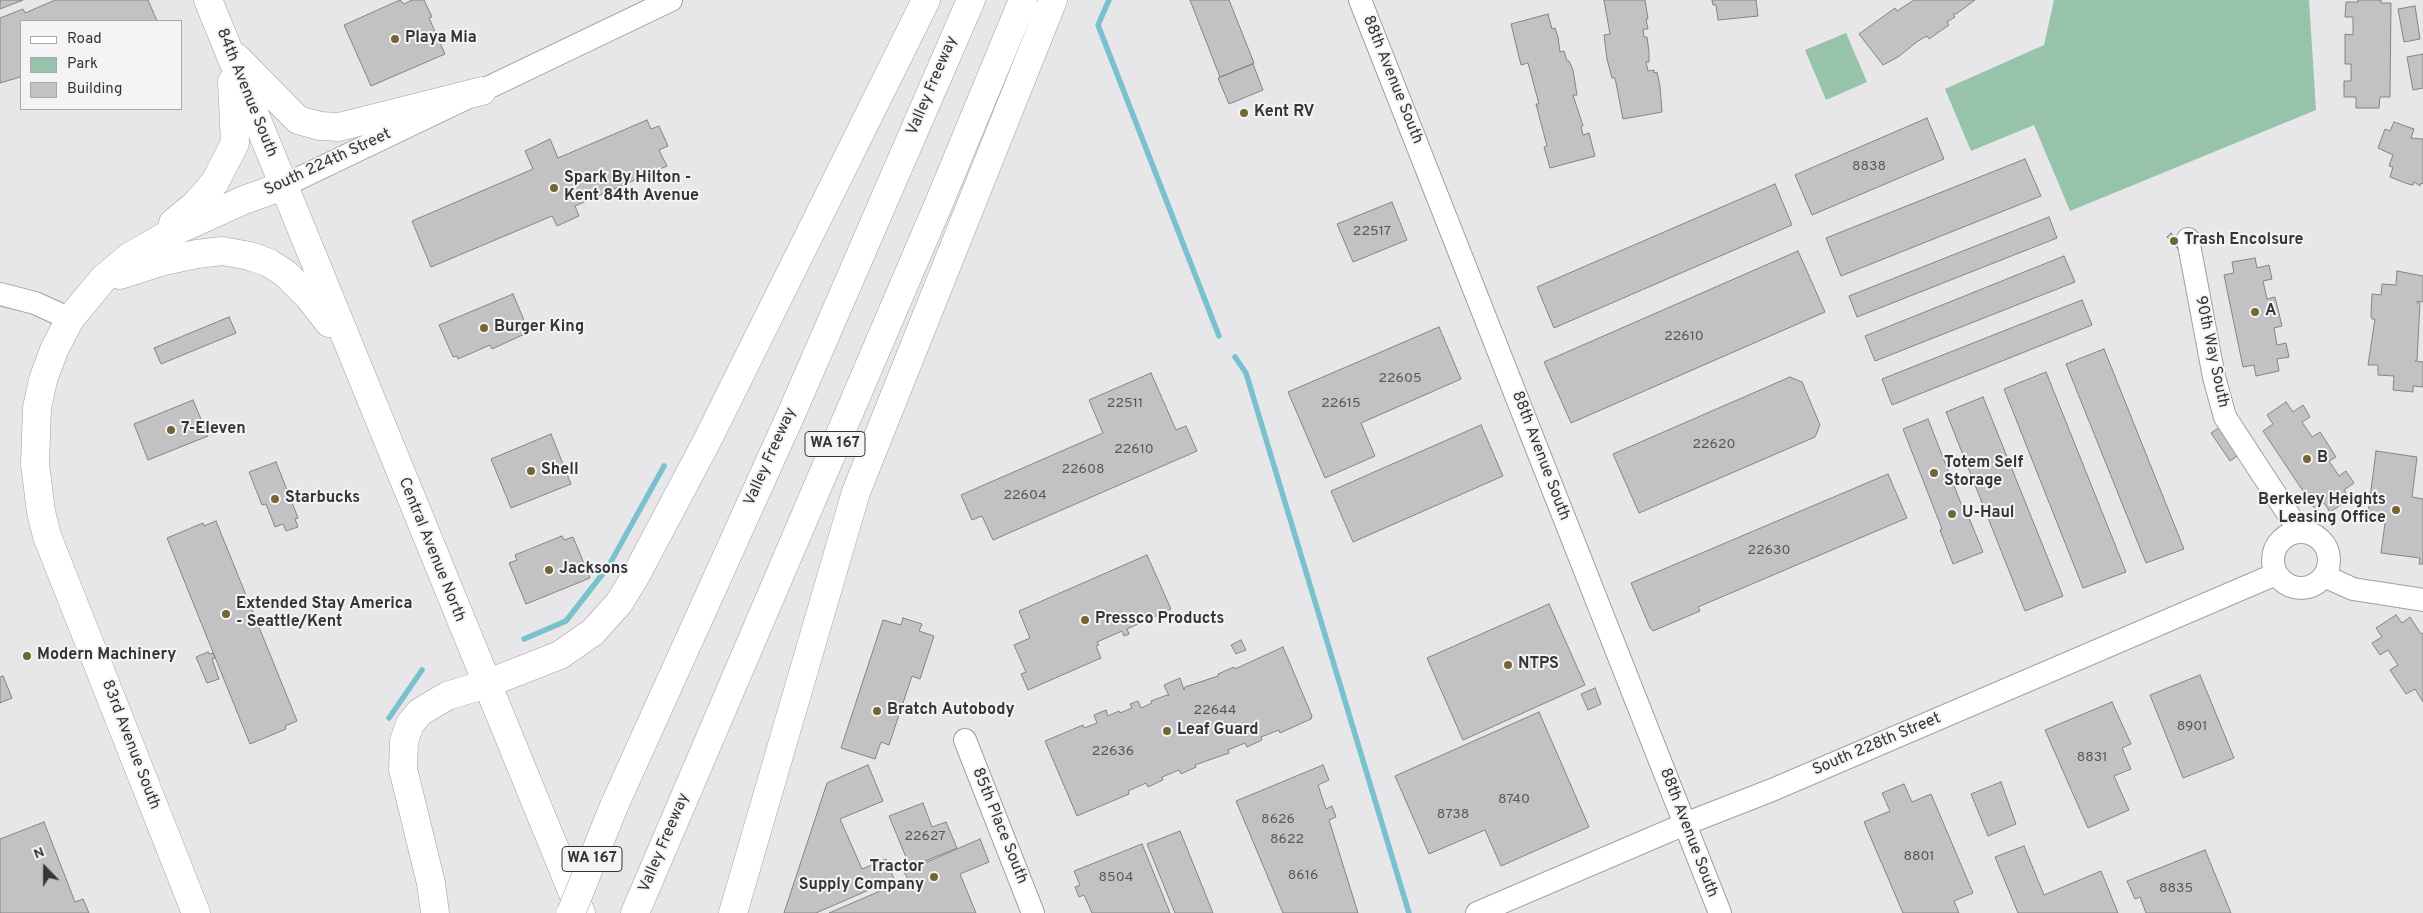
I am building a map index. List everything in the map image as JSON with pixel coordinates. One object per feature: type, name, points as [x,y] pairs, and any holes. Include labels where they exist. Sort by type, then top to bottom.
[{"type":"main road","name":"84th Avenue South","points":[[208,0],[283,186]]},
{"type":"main road","points":[[435,913],[429,875],[403,769],[404,741],[410,724],[420,712],[447,696],[486,684],[560,655],[592,632],[619,603],[635,577],[708,441],[926,0]]},
{"type":"main road","name":"Valley Freeway","points":[[571,913],[614,806],[793,410],[971,0]]},
{"type":"main road","name":"Valley Freeway","points":[[635,913],[939,203],[1023,0]]},
{"type":"main road","points":[[733,913],[856,492],[1054,0]]},
{"type":"main road","points":[[229,50],[298,120],[320,126],[339,126],[482,91]]},
{"type":"main road","points":[[143,248],[196,204],[215,182],[235,143],[229,50]]},
{"type":"main road","name":"Central Avenue North","points":[[283,186],[581,913]]},
{"type":"main road","name":"South 224th Street","points":[[70,319],[103,280],[143,248],[244,200],[283,186]]},
{"type":"main road","points":[[103,280],[164,261],[198,254],[222,251],[250,256],[269,263],[286,274],[308,296],[352,355]]},
{"type":"main road","name":"83rd Avenue South","points":[[70,319],[54,350],[43,380],[37,408],[35,464],[41,512],[47,536],[196,913]]},
{"type":"street","name":"South 224th Street","points":[[283,186],[672,0]]},
{"type":"street","name":"88th Avenue South","points":[[1360,0],[1720,913]]},
{"type":"street","name":"90th Way South","points":[[2188,240],[2214,377],[2225,417],[2300,532]]},
{"type":"street","points":[[0,294],[35,303],[70,319]]},
{"type":"street","points":[[2300,532],[2317,537],[2323,543],[2329,559],[2324,576],[2318,583],[2299,588],[2282,581],[2276,574],[2273,565],[2276,546],[2290,534],[2300,532]]},
{"type":"street","name":"South 228th Street","points":[[1477,913],[1685,824],[1790,782],[2276,574]]},
{"type":"street","points":[[2324,576],[2353,588],[2423,600]]},
{"type":"street","name":"85th Place South","points":[[965,740],[1033,913]]},
{"type":"green space","points":[[2054,0],[2309,0],[2316,110],[2070,211],[2034,125],[1971,151],[1945,89],[2044,45]]},
{"type":"green space","points":[[1846,33],[1867,82],[1826,100],[1805,50]]},
{"type":"building","points":[[0,0],[23,0],[0,9]]},
{"type":"building","points":[[55,0],[148,0],[157,20],[20,20],[20,77],[0,83],[0,18],[23,9],[25,13]]},
{"type":"building","name":"Playa Mia","points":[[400,0],[404,4],[412,0],[424,0],[432,17],[429,18],[445,54],[371,86],[344,25]]},
{"type":"building","points":[[1190,0],[1229,0],[1254,63],[1220,77]]},
{"type":"building","points":[[1604,0],[1645,0],[1648,29],[1643,29],[1644,37],[1647,37],[1649,52],[1649,62],[1646,62],[1648,71],[1654,70],[1654,73],[1657,72],[1662,112],[1623,119],[1615,78],[1612,78],[1607,59],[1604,35],[1610,34]]},
{"type":"building","points":[[1712,0],[1756,0],[1758,16],[1718,20],[1716,5],[1713,5]]},
{"type":"building","points":[[1914,0],[1975,0],[1956,14],[1953,14],[1955,17],[1947,22],[1949,25],[1929,39],[1927,36],[1918,41],[1898,57],[1883,65],[1859,34],[1895,8],[1897,11]]},
{"type":"building","points":[[2358,0],[2381,0],[2381,3],[2391,3],[2390,97],[2380,97],[2379,108],[2356,108],[2356,97],[2344,97],[2344,81],[2351,81],[2351,64],[2345,64],[2345,34],[2353,35],[2353,17],[2345,17],[2346,2],[2358,2]]},
{"type":"building","points":[[2415,6],[2420,39],[2404,42],[2398,9]]},
{"type":"building","points":[[1548,14],[1552,29],[1555,28],[1558,37],[1560,52],[1564,51],[1567,61],[1569,61],[1573,70],[1577,95],[1573,95],[1583,126],[1581,127],[1583,135],[1589,133],[1595,156],[1550,168],[1544,147],[1547,146],[1536,104],[1539,104],[1528,63],[1521,65],[1511,24]]},
{"type":"building","points":[[2423,54],[2423,88],[2413,90],[2407,57]]},
{"type":"building","points":[[1253,64],[1263,90],[1229,104],[1218,78]]},
{"type":"building","points":[[1927,118],[1944,159],[1812,215],[1795,175]]},
{"type":"building","name":"Spark By Hilton - Kent 84th Avenue","points":[[647,120],[651,129],[659,126],[668,146],[659,150],[667,166],[575,206],[579,216],[557,226],[552,216],[431,267],[412,221],[533,169],[525,151],[550,139],[558,158]]},
{"type":"building","points":[[2394,122],[2414,129],[2411,138],[2423,139],[2423,184],[2421,183],[2420,186],[2414,182],[2413,185],[2408,184],[2390,177],[2393,167],[2389,166],[2393,155],[2378,148],[2385,129],[2390,131]]},
{"type":"building","points":[[2025,159],[2041,196],[1841,276],[1826,238]]},
{"type":"building","points":[[1775,184],[1792,225],[1554,328],[1537,287]]},
{"type":"building","points":[[1392,202],[1407,240],[1353,262],[1337,224]]},
{"type":"building","points":[[2049,217],[2057,238],[1857,317],[1849,296]]},
{"type":"building","name":"Trash Encolsure","points":[[2171,233],[2182,245],[2178,249],[2167,237]]},
{"type":"building","points":[[1798,251],[1825,312],[1571,423],[1544,362]]},
{"type":"building","points":[[2064,256],[2075,282],[1875,361],[1865,336]]},
{"type":"building","name":"A","points":[[2255,258],[2257,268],[2269,265],[2272,279],[2263,281],[2267,299],[2275,297],[2282,326],[2274,328],[2277,345],[2286,343],[2289,357],[2277,359],[2279,371],[2256,376],[2254,365],[2243,367],[2224,275],[2234,273],[2232,262]]},
{"type":"building","points":[[2397,271],[2423,276],[2423,302],[2417,301],[2417,303],[2420,303],[2417,360],[2415,361],[2423,362],[2423,387],[2413,386],[2413,392],[2393,390],[2394,376],[2378,375],[2378,365],[2368,365],[2375,319],[2372,319],[2371,315],[2372,294],[2381,295],[2382,284],[2396,285]]},
{"type":"building","name":"Burger King","points":[[513,294],[529,332],[492,349],[490,345],[458,359],[457,356],[453,357],[439,325]]},
{"type":"building","points":[[2082,300],[2092,325],[1892,405],[1882,379]]},
{"type":"building","points":[[229,317],[236,333],[161,364],[154,348]]},
{"type":"building","points":[[1439,327],[1461,379],[1361,423],[1375,456],[1325,478],[1288,392]]},
{"type":"building","points":[[2104,349],[2184,549],[2146,563],[2066,364]]},
{"type":"building","points":[[2046,372],[2126,572],[2083,588],[2004,389]]},
{"type":"building","points":[[1151,373],[1176,430],[1186,426],[1197,451],[993,540],[982,516],[972,520],[961,495],[1103,433],[1089,400]]},
{"type":"building","points":[[1790,377],[1802,382],[1820,425],[1815,437],[1639,513],[1613,454]]},
{"type":"building","points":[[1983,397],[2063,596],[2025,611],[1946,412]]},
{"type":"building","name":"7-Eleven","points":[[193,400],[208,436],[148,460],[134,424]]},
{"type":"building","name":"B","points":[[2286,402],[2293,412],[2303,405],[2310,417],[2302,422],[2312,437],[2320,432],[2336,457],[2329,461],[2339,476],[2346,471],[2354,483],[2344,490],[2350,499],[2330,512],[2324,503],[2315,509],[2263,431],[2273,424],[2267,415]]},
{"type":"building","name":"Totem Self Storage","points":[[1928,419],[1967,519],[1969,518],[1983,552],[1953,564],[1940,530],[1942,529],[1903,429]]},
{"type":"building","points":[[2225,424],[2243,452],[2230,461],[2211,433]]},
{"type":"building","points":[[1481,425],[1503,476],[1353,542],[1331,491]]},
{"type":"building","name":"Shell","points":[[551,434],[571,484],[511,508],[491,459]]},
{"type":"building","name":"Berkeley Heights Leasing Office","points":[[2376,451],[2417,457],[2412,497],[2423,499],[2423,564],[2419,564],[2420,558],[2381,553],[2385,523],[2367,521]]},
{"type":"building","name":"Starbucks","points":[[276,462],[298,518],[295,519],[298,527],[286,531],[283,524],[275,527],[266,504],[262,505],[249,472]]},
{"type":"building","points":[[1888,474],[1907,518],[1698,607],[1700,611],[1653,631],[1650,628],[1631,583]]},
{"type":"building","name":"Extended Stay America - Seattle/Kent","points":[[216,521],[297,721],[285,726],[286,729],[250,744],[167,538],[203,523],[204,526]]},
{"type":"building","name":"Jacksons","points":[[562,536],[564,540],[573,537],[590,578],[526,604],[509,563],[517,560],[515,555]]},
{"type":"building","name":"Pressco Products","points":[[1147,555],[1171,609],[1127,629],[1129,634],[1124,636],[1122,631],[1097,642],[1099,645],[1096,646],[1101,658],[1028,690],[1021,674],[1026,672],[1014,645],[1030,638],[1019,611]]},
{"type":"building","points":[[1549,604],[1585,685],[1463,740],[1427,658]]},
{"type":"building","points":[[2396,615],[2402,623],[2410,617],[2421,634],[2423,633],[2423,702],[2415,689],[2406,694],[2390,670],[2398,665],[2388,650],[2380,655],[2372,643],[2382,637],[2376,628]]},
{"type":"building","name":"Bratch Autobody","points":[[903,618],[922,624],[919,631],[934,636],[920,679],[912,676],[889,745],[881,742],[875,759],[841,748],[883,620],[901,625]]},
{"type":"building","points":[[1241,640],[1246,650],[1236,654],[1231,645]]},
{"type":"building","points":[[1283,647],[1312,716],[1311,719],[1280,733],[1279,730],[1261,737],[1262,740],[1247,747],[1245,743],[1228,750],[1229,753],[1195,765],[1196,767],[1181,774],[1179,770],[1162,777],[1163,780],[1148,787],[1146,783],[1128,791],[1129,794],[1077,816],[1045,741],[1083,725],[1084,728],[1097,723],[1094,715],[1106,710],[1108,716],[1132,708],[1130,704],[1138,701],[1141,708],[1152,703],[1151,701],[1169,696],[1164,685],[1180,678],[1184,690],[1185,687],[1218,676],[1218,674],[1234,667],[1235,669]]},
{"type":"building","points":[[208,652],[209,654],[213,653],[215,658],[212,659],[219,679],[207,683],[196,657]]},
{"type":"building","points":[[2200,675],[2234,758],[2183,778],[2150,695]]},
{"type":"building","points":[[3,676],[12,698],[0,703],[0,677]]},
{"type":"building","points":[[1595,688],[1601,704],[1588,710],[1581,694]]},
{"type":"building","points":[[2112,702],[2131,744],[2122,748],[2131,769],[2114,776],[2129,810],[2088,828],[2045,730]]},
{"type":"building","points":[[1539,712],[1589,827],[1501,866],[1485,830],[1429,854],[1395,776]]},
{"type":"building","points":[[868,765],[883,801],[840,819],[862,869],[886,859],[894,879],[816,913],[784,913],[827,783]]},
{"type":"building","points":[[1323,765],[1329,780],[1318,785],[1326,809],[1332,806],[1336,817],[1329,820],[1358,913],[1283,913],[1236,801]]},
{"type":"building","points":[[2001,782],[2016,824],[1988,836],[1971,794]]},
{"type":"building","points":[[1904,784],[1912,802],[1931,794],[1973,893],[1954,901],[1959,913],[1903,913],[1864,822],[1890,811],[1882,793]]},
{"type":"building","points":[[923,803],[932,827],[946,822],[957,848],[910,867],[889,816]]},
{"type":"building","points":[[44,822],[75,902],[83,899],[89,913],[0,913],[0,839]]},
{"type":"building","points":[[1180,831],[1213,913],[1175,913],[1147,844]]},
{"type":"building","name":"Tractor Supply Company","points":[[980,839],[989,862],[960,874],[976,913],[829,913],[908,879],[904,872]]},
{"type":"building","points":[[1142,844],[1170,913],[1092,913],[1084,895],[1079,897],[1075,887],[1080,885],[1074,871]]},
{"type":"building","points":[[2024,846],[2044,895],[2101,871],[2118,913],[2018,913],[1995,857]]},
{"type":"building","points":[[2205,850],[2231,913],[2146,913],[2140,897],[2135,899],[2127,881]]},
{"type":"waterway","points":[[1109,0],[1098,25],[1219,336]]},
{"type":"waterway","points":[[1235,357],[1246,373],[1409,913]]},
{"type":"waterway","points":[[524,639],[566,621],[608,567],[664,466]]},
{"type":"waterway","points":[[389,718],[422,670]]},
{"type":"place","name":"Playa Mia","points":[[395,39]]},
{"type":"place","name":"Kent RV","points":[[1244,113]]},
{"type":"place","name":"Spark By Hilton - Kent 84th Avenue","points":[[554,188]]},
{"type":"place","name":"Trash Encolsure","points":[[2174,241]]},
{"type":"place","name":"A","points":[[2255,312]]},
{"type":"place","name":"Burger King","points":[[484,328]]},
{"type":"place","name":"7-Eleven","points":[[171,430]]},
{"type":"place","name":"B","points":[[2307,459]]},
{"type":"place","name":"Shell","points":[[531,471]]},
{"type":"place","name":"Totem Self Storage","points":[[1934,473]]},
{"type":"place","name":"Starbucks","points":[[275,499]]},
{"type":"place","name":"Berkeley Heights Leasing Office","points":[[2396,510]]},
{"type":"place","name":"U-Haul","points":[[1952,514]]},
{"type":"place","name":"Jacksons","points":[[549,570]]},
{"type":"place","name":"Extended Stay America - Seattle/Kent","points":[[226,614]]},
{"type":"place","name":"Pressco Products","points":[[1085,620]]},
{"type":"place","name":"Modern Machinery","points":[[27,656]]},
{"type":"place","name":"NTPS","points":[[1508,665]]},
{"type":"place","name":"Bratch Autobody","points":[[877,711]]},
{"type":"place","name":"Leaf Guard","points":[[1167,731]]},
{"type":"place","name":"Tractor Supply Company","points":[[934,877]]}]
